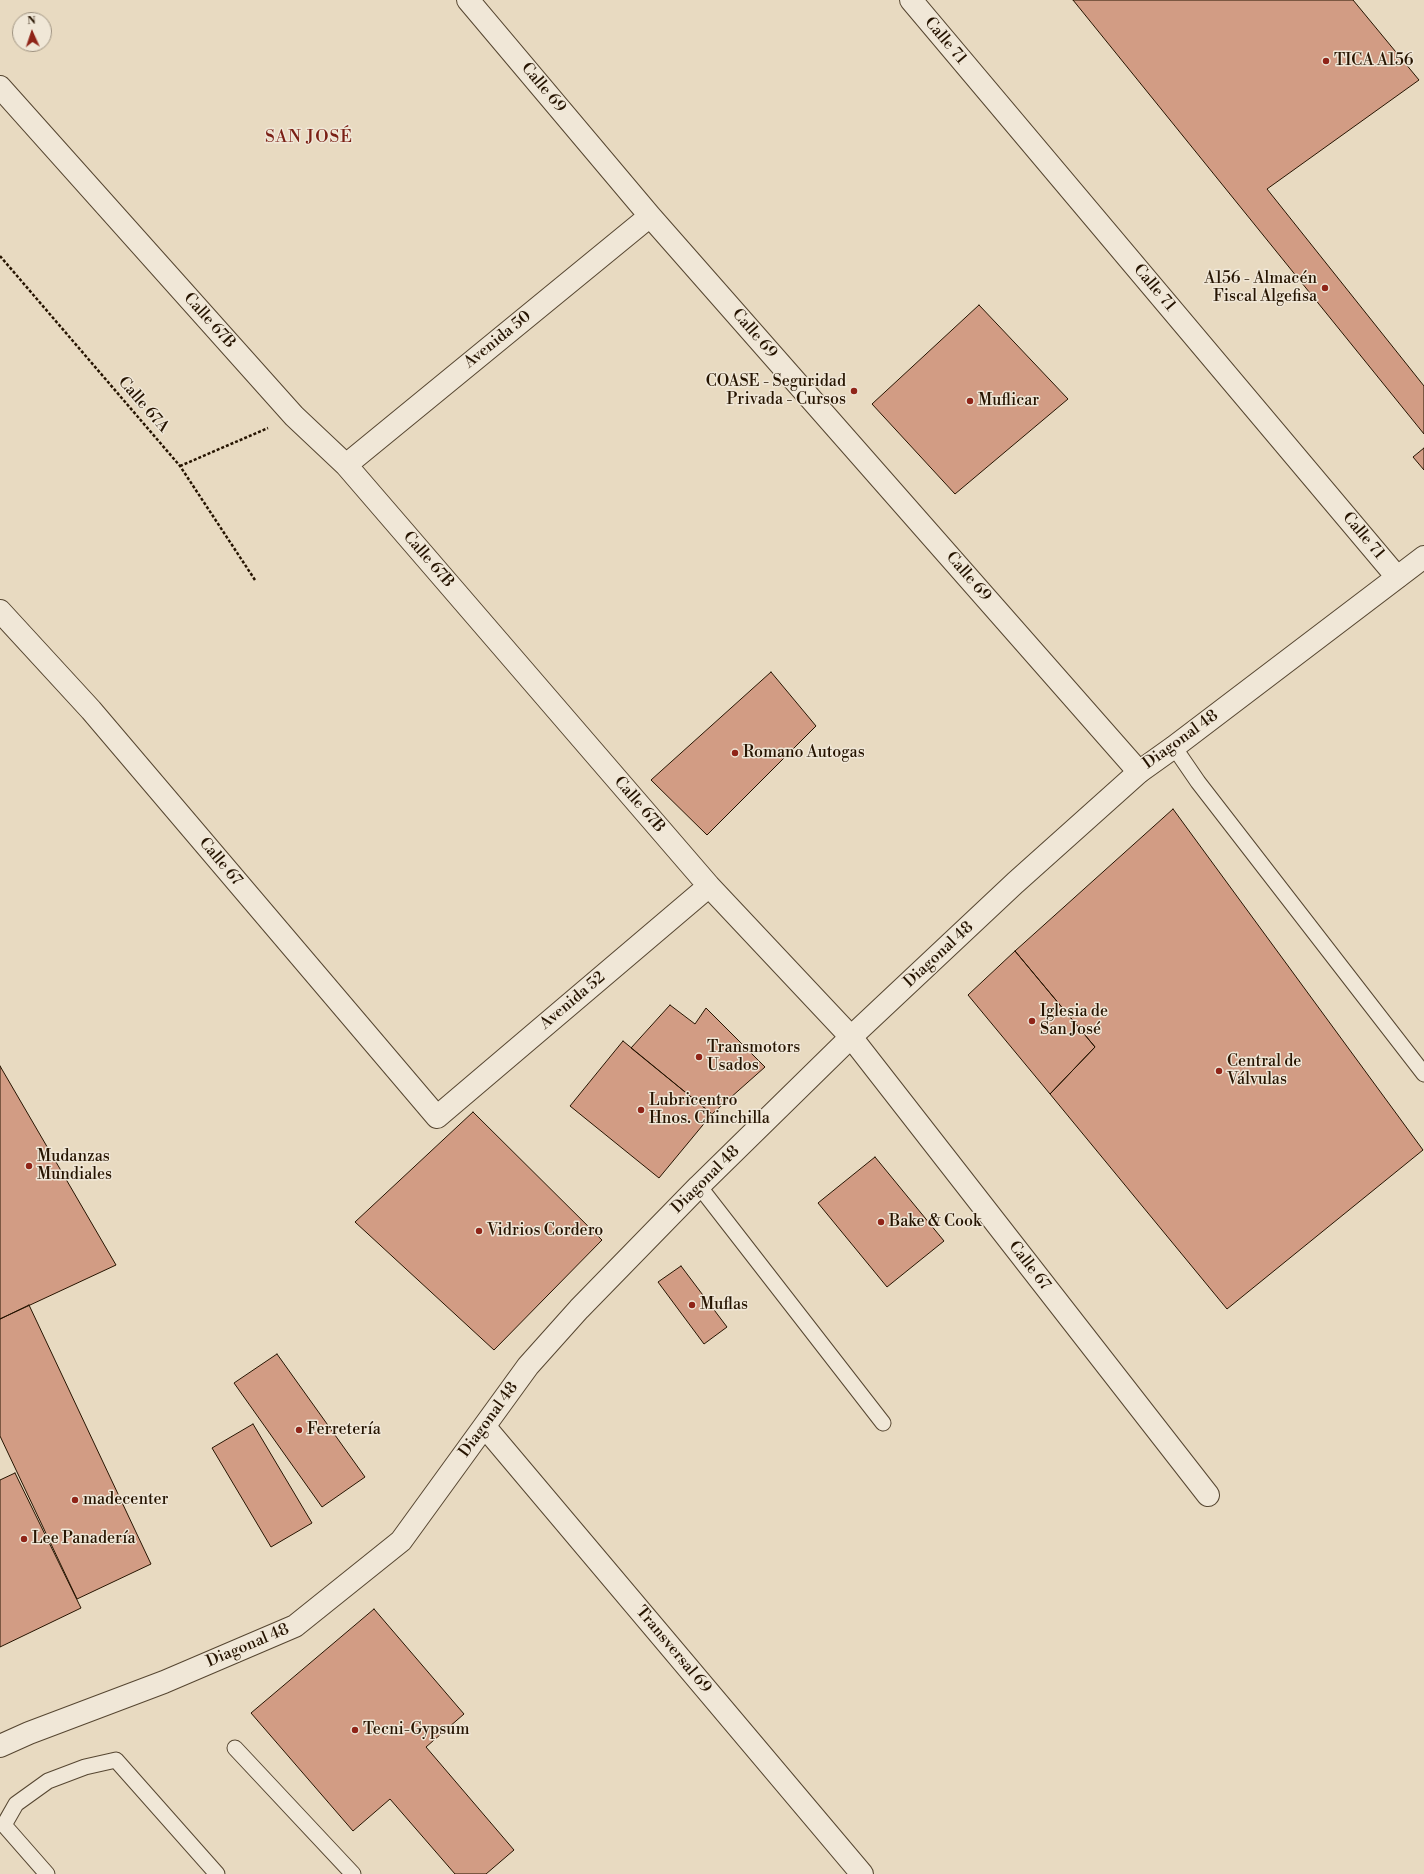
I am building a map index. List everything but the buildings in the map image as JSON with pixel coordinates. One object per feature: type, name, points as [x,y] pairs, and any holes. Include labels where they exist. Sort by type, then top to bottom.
[{"type":"street","name":"Calle 69","points":[[468,0],[650,216],[1139,772]]},
{"type":"street","name":"Calle 71","points":[[911,0],[1397,577]]},
{"type":"street","name":"Calle 67B","points":[[0,87],[294,416],[346,465],[709,886],[851,1037]]},
{"type":"street","name":"Avenida 50","points":[[346,465],[650,216]]},
{"type":"street","name":"Diagonal 48","points":[[0,1746],[29,1733],[164,1682],[295,1626],[401,1541],[528,1366],[579,1309],[698,1186],[851,1037],[1016,883],[1139,772],[1424,557]]},
{"type":"street","name":"Calle 67","points":[[0,611],[96,716],[437,1117]]},
{"type":"street","name":"Avenida 52","points":[[437,1117],[709,886]]},
{"type":"street","name":"Calle 67","points":[[851,1037],[1208,1495]]},
{"type":"street","name":"Transversal 69","points":[[485,1427],[862,1874]]},
{"type":"lane","points":[[1174,747],[1198,782],[1424,1074]]},
{"type":"lane","points":[[698,1186],[883,1423]]},
{"type":"lane","points":[[235,1748],[353,1874]]},
{"type":"lane","points":[[47,1874],[4,1825],[16,1804],[48,1781],[85,1767],[116,1760],[217,1874]]},
{"type":"path","name":"Calle 67A","points":[[0,256],[180,466],[255,580]]},
{"type":"path","points":[[180,466],[294,416]]},
{"type":"place","name":"TICA A156","points":[[1326,61]]},
{"type":"place","name":"A156 - Almacén Fiscal Algefisa","points":[[1325,288]]},
{"type":"place","name":"COASE - Seguridad Privada - Cursos","points":[[854,391]]},
{"type":"place","name":"Muflicar","points":[[970,401]]},
{"type":"place","name":"Romano Autogas","points":[[735,753]]},
{"type":"place","name":"Iglesia de San José","points":[[1032,1021]]},
{"type":"place","name":"Transmotors Usados","points":[[699,1057]]},
{"type":"place","name":"Central de Válvulas","points":[[1219,1071]]},
{"type":"place","name":"Lubricentro Hnos. Chinchilla","points":[[641,1110]]},
{"type":"place","name":"Mudanzas Mundiales","points":[[29,1166]]},
{"type":"place","name":"Bake & Cook","points":[[881,1222]]},
{"type":"place","name":"Vidrios Cordero","points":[[479,1231]]},
{"type":"place","name":"Muflas","points":[[692,1305]]},
{"type":"place","name":"Ferretería","points":[[299,1430]]},
{"type":"place","name":"madecenter","points":[[75,1500]]},
{"type":"place","name":"Lee Panadería","points":[[24,1539]]},
{"type":"place","name":"Tecni-Gypsum","points":[[355,1730]]},
{"type":"district","name":"SAN JOSÉ","points":[[309,138]]}]
